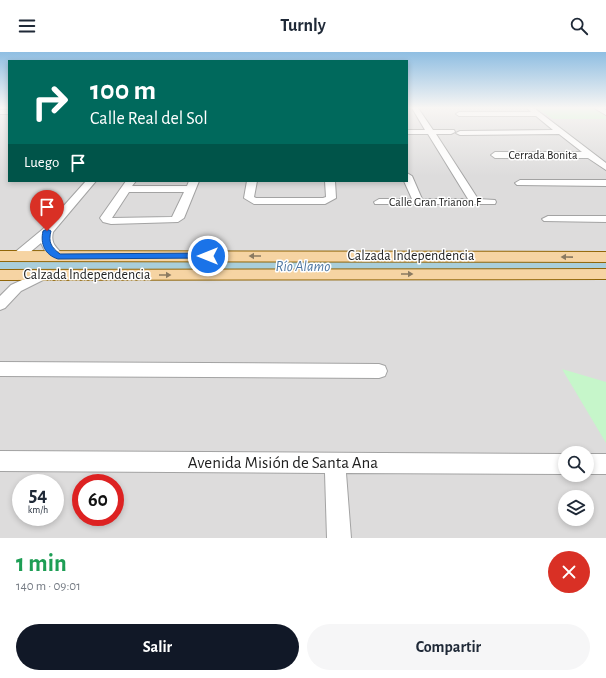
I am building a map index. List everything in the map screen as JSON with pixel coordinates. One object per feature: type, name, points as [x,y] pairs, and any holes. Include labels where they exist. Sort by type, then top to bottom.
[{"type":"main road","name":"Calzada Independencia","points":[[0,256],[476,256],[606,258]]},
{"type":"main road","points":[[4,279],[33,264],[43,262],[154,261],[178,256]]},
{"type":"main road","points":[[279,275],[284,271],[292,270],[359,269],[370,263],[374,256]]},
{"type":"main road","points":[[386,274],[387,268],[392,264],[402,262],[460,261],[476,256]]},
{"type":"main road","name":"Calzada Independencia","points":[[4,279],[42,275],[606,274]]},
{"type":"street","points":[[408,132],[451,132]]},
{"type":"street","points":[[431,132],[476,202]]},
{"type":"street","points":[[460,133],[561,132],[606,166]]},
{"type":"street","name":"Cerrada Bonita","points":[[495,155],[591,155]]},
{"type":"street","points":[[408,178],[418,202]]},
{"type":"street","points":[[18,256],[47,231],[90,182]]},
{"type":"street","points":[[252,182],[250,200],[277,201],[329,200],[331,198],[330,182]]},
{"type":"street","points":[[520,183],[606,183]]},
{"type":"street","points":[[128,185],[193,185],[178,218],[174,220],[107,220],[106,218],[128,185]]},
{"type":"street","name":"Calle Gran Trianon F","points":[[378,202],[491,202]]},
{"type":"street","points":[[548,219],[606,219]]},
{"type":"street","points":[[47,231],[45,238],[46,245],[58,256]]},
{"type":"street","points":[[0,304],[16,288],[42,275]]},
{"type":"street","points":[[0,369],[380,370]]},
{"type":"street","name":"Avenida Misión de Santa Ana","points":[[0,461],[558,464]]},
{"type":"street","points":[[335,462],[339,538]]},
{"type":"street","points":[[594,464],[606,464]]},
{"type":"shaded area","points":[[0,131],[8,131],[8,182],[408,182],[408,131],[606,131],[606,538],[0,538]]},
{"type":"green space","points":[[562,369],[606,382],[606,443]]},
{"type":"waterway","name":"Río Alamo","points":[[0,266],[606,265]]},
{"type":"route","points":[[47,231],[45,238],[46,245],[58,256],[208,256]]}]
